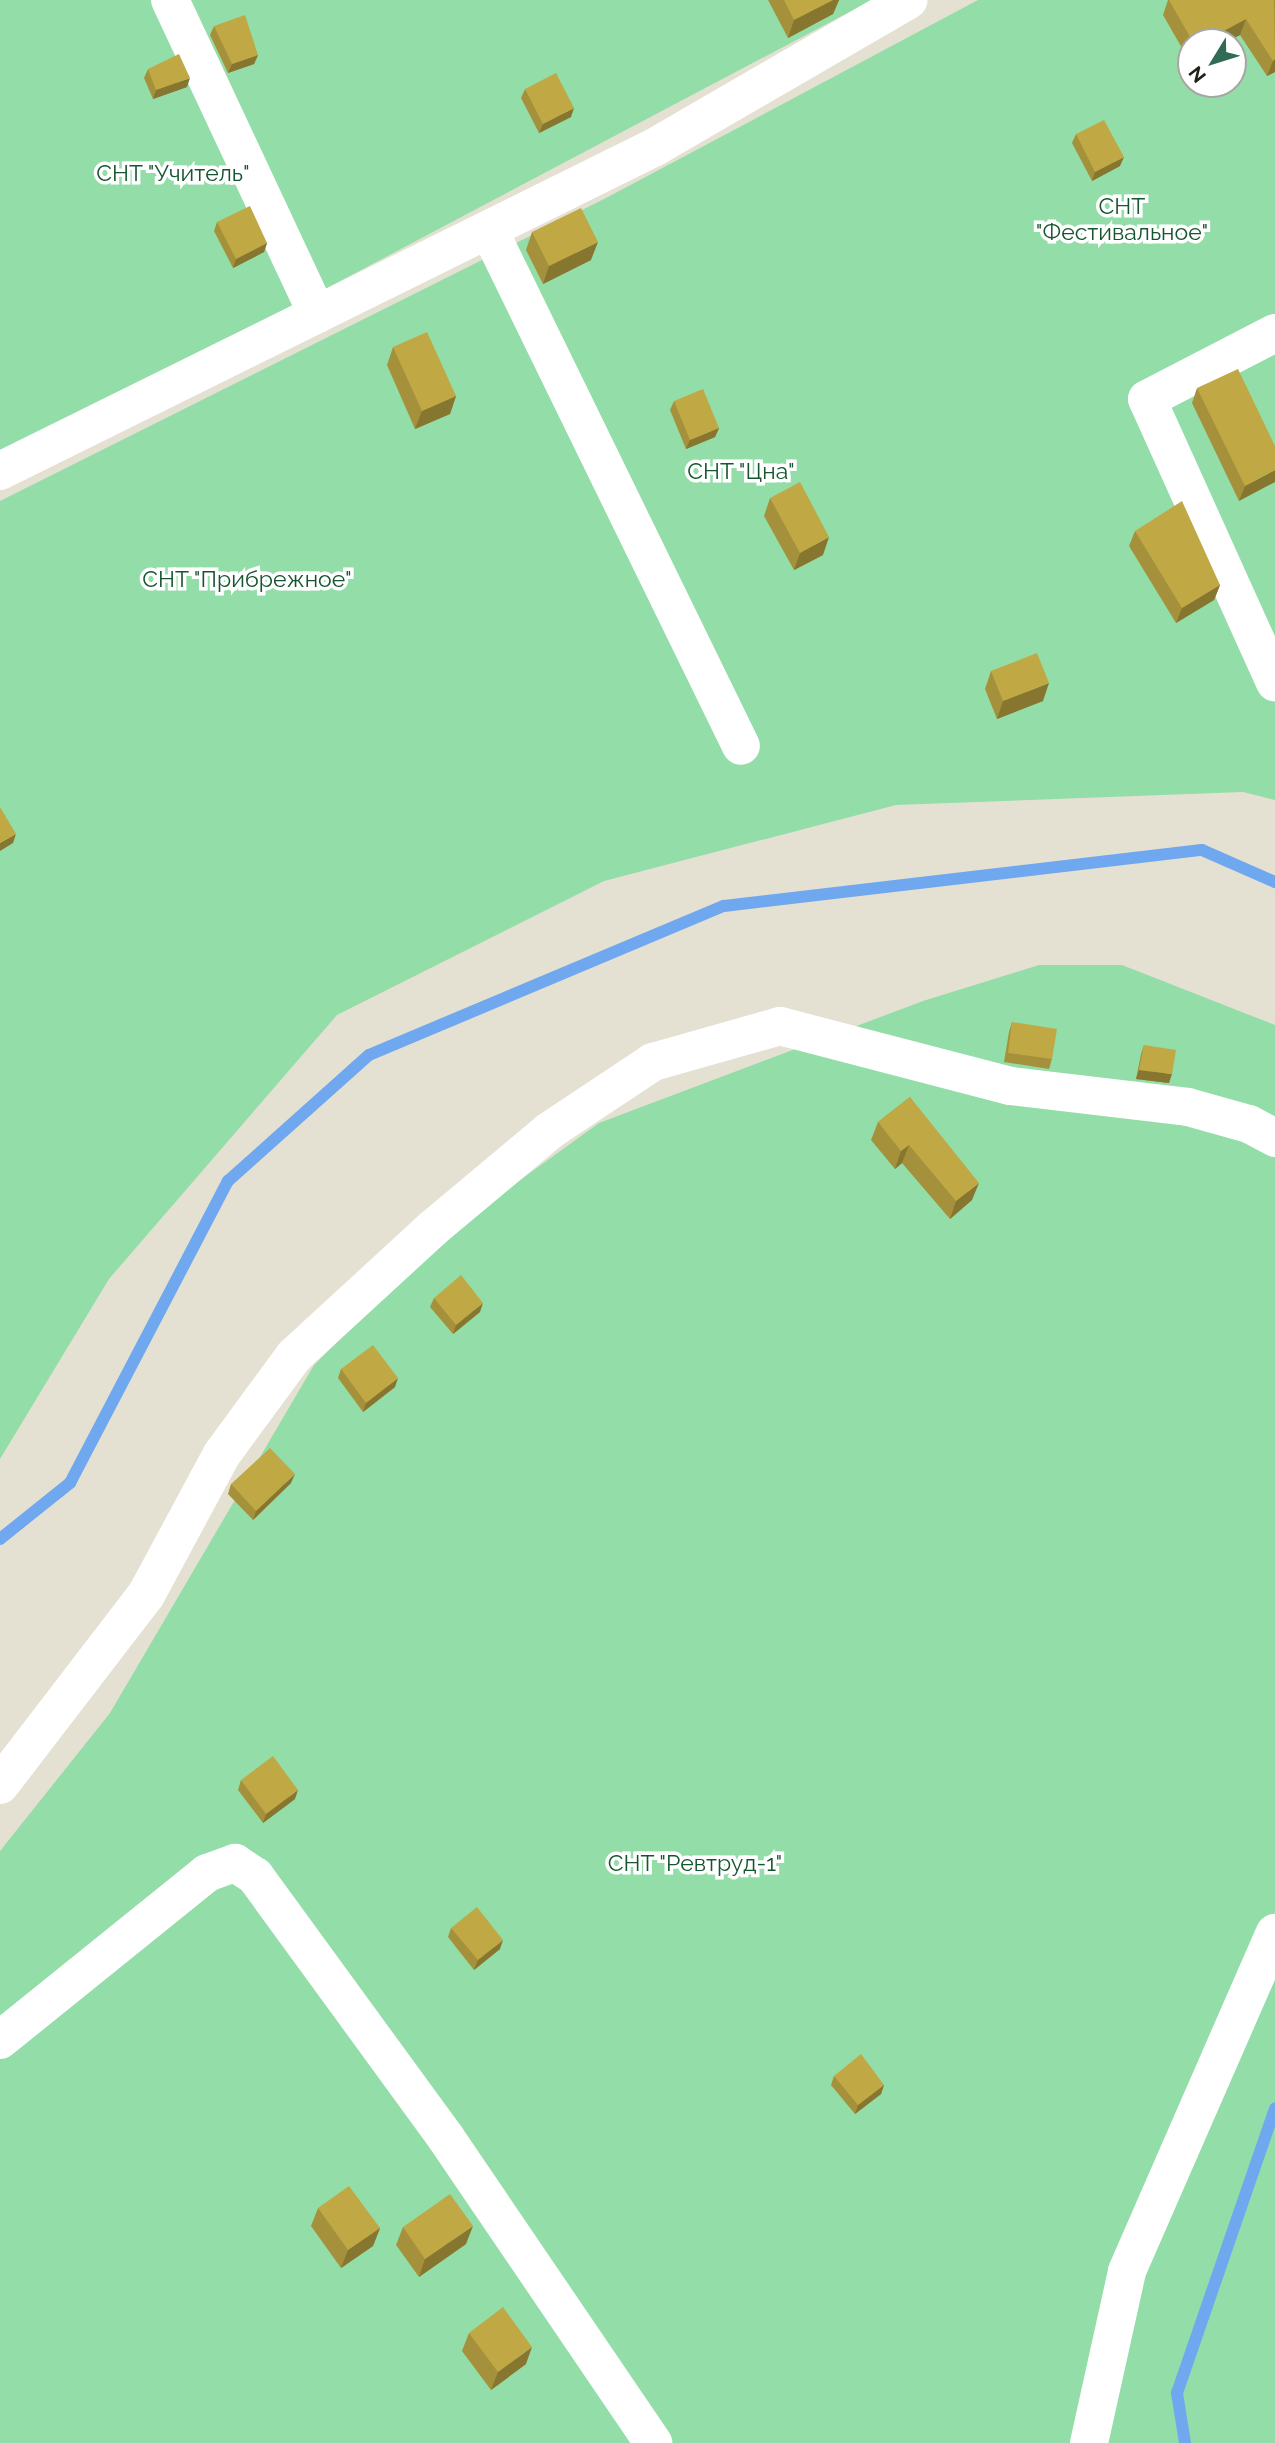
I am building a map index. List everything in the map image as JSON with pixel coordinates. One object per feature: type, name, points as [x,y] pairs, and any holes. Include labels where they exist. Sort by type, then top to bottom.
[{"type":"street","points":[[170,0],[317,314]]},
{"type":"street","points":[[0,471],[655,147],[890,4]]},
{"type":"street","points":[[489,230],[741,747]]},
{"type":"street","points":[[1275,333],[1147,399],[1275,681]]},
{"type":"street","points":[[0,1785],[146,1595],[222,1454],[294,1356],[432,1229],[549,1132],[653,1062],[780,1026],[1010,1086],[1188,1107],[1249,1124],[1275,1138]]},
{"type":"street","points":[[0,2040],[207,1873],[235,1863],[255,1876],[438,2127],[653,2443]]},
{"type":"street","points":[[1089,2443],[1126,2271],[1275,1933]]},
{"type":"green space","name":"СНТ \"Учитель\"","points":[[0,0],[872,0],[327,288],[0,453]]},
{"type":"green space","points":[[978,0],[1275,0],[1275,800],[1243,792],[896,805],[604,881],[337,1015],[109,1279],[0,1459],[0,501],[606,198]]},
{"type":"green space","name":"СНТ \"Ревтруд-1\"","points":[[1039,965],[1122,965],[1275,1025],[1275,2443],[0,2443],[0,1851],[110,1713],[314,1365],[447,1233],[599,1123],[923,1001]]},
{"type":"building","points":[[784,0],[833,0],[794,20]]},
{"type":"building","points":[[1169,0],[1274,0],[1275,59],[1273,61],[1246,19],[1229,28],[1185,28]]},
{"type":"building","points":[[245,15],[258,55],[232,64],[214,26]]},
{"type":"building","points":[[179,54],[190,78],[156,90],[148,69]]},
{"type":"building","points":[[556,73],[574,108],[543,124],[525,89]]},
{"type":"building","points":[[1104,120],[1124,157],[1095,172],[1076,134]]},
{"type":"building","points":[[250,206],[267,243],[236,259],[217,222]]},
{"type":"building","points":[[581,208],[598,242],[549,266],[532,232]]},
{"type":"building","points":[[427,332],[456,396],[422,411],[393,347]]},
{"type":"building","points":[[1238,369],[1275,446],[1275,470],[1245,486],[1197,388]]},
{"type":"building","points":[[703,389],[719,428],[690,440],[674,401]]},
{"type":"building","points":[[800,482],[829,537],[800,553],[770,498]]},
{"type":"building","points":[[1182,501],[1220,585],[1182,608],[1135,531]]},
{"type":"building","points":[[1037,653],[1049,683],[1003,701],[991,671]]},
{"type":"building","points":[[0,807],[16,834],[0,843]]},
{"type":"building","points":[[1012,1022],[1057,1029],[1052,1059],[1008,1053]]},
{"type":"building","points":[[1144,1045],[1176,1050],[1172,1074],[1139,1070]]},
{"type":"building","points":[[910,1097],[979,1183],[956,1201],[909,1145],[901,1151],[878,1122]]},
{"type":"building","points":[[461,1275],[483,1303],[456,1325],[434,1298]]},
{"type":"building","points":[[373,1345],[398,1378],[366,1403],[341,1369]]},
{"type":"building","points":[[270,1448],[295,1474],[256,1511],[231,1484]]},
{"type":"building","points":[[273,1756],[298,1790],[266,1814],[241,1780]]},
{"type":"building","points":[[477,1907],[503,1940],[478,1960],[451,1928]]},
{"type":"building","points":[[861,2054],[884,2085],[858,2105],[834,2076]]},
{"type":"building","points":[[349,2186],[380,2228],[348,2250],[318,2208]]},
{"type":"building","points":[[450,2194],[473,2226],[425,2259],[403,2227]]},
{"type":"building","points":[[503,2307],[532,2347],[498,2372],[469,2333]]},
{"type":"waterway","points":[[0,1539],[70,1483],[228,1181],[369,1055],[724,906],[1202,850],[1275,882]]},
{"type":"waterway","points":[[1185,2443],[1177,2393],[1275,2108]]},
{"type":"park label","name":"СНТ \"Фестивальное\"","points":[[1122,219]]},
{"type":"park label","name":"СНТ \"Цна\"","points":[[741,471]]},
{"type":"park label","name":"СНТ \"Прибрежное\"","points":[[247,579]]}]
